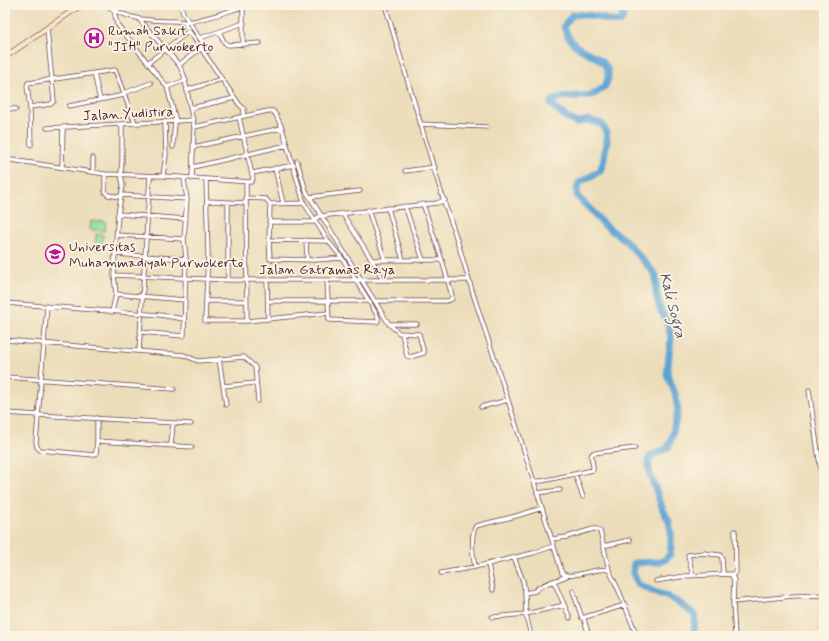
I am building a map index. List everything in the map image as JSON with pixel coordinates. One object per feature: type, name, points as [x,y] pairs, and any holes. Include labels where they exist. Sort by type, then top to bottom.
[{"type":"main road","points":[[5,57],[81,5]]},
{"type":"street","points":[[106,5],[114,11],[139,19],[184,22],[189,22],[246,6],[243,45]]},
{"type":"street","points":[[5,159],[105,174],[163,176],[184,179],[246,182],[253,181],[241,116],[244,109],[222,79],[203,47],[200,38],[183,14],[181,5]]},
{"type":"street","points":[[385,5],[469,280],[562,573],[567,576]]},
{"type":"street","points":[[114,11],[117,24],[167,87],[176,121],[173,147]]},
{"type":"street","points":[[139,19],[179,65],[186,80],[194,120],[192,179]]},
{"type":"street","points":[[184,22],[188,31],[208,51]]},
{"type":"street","points":[[200,38],[244,23]]},
{"type":"street","points":[[30,107],[52,103],[54,101],[47,29]]},
{"type":"street","points":[[148,62],[166,50],[188,31]]},
{"type":"street","points":[[219,32],[226,44],[243,45],[260,43]]},
{"type":"street","points":[[179,65],[203,47]]},
{"type":"street","points":[[30,145],[30,107],[28,84],[51,79],[115,70],[134,123]]},
{"type":"street","points":[[94,73],[100,100]]},
{"type":"street","points":[[187,90],[222,79]]},
{"type":"street","points":[[167,87],[186,80]]},
{"type":"street","points":[[69,106],[124,94],[151,82]]},
{"type":"street","points":[[191,108],[235,98]]},
{"type":"street","points":[[5,109],[16,109]]},
{"type":"street","points":[[194,127],[241,116],[273,111],[282,128],[304,203],[328,241],[342,258],[369,301],[378,319],[376,322],[329,320],[327,280]]},
{"type":"street","name":"Jalan.Yudistira","points":[[47,128],[194,120]]},
{"type":"street","points":[[163,176],[166,155],[165,122]]},
{"type":"street","points":[[112,312],[116,294],[114,275],[116,235],[123,185],[121,174],[122,124]]},
{"type":"street","points":[[421,124],[488,127]]},
{"type":"street","points":[[60,127],[62,167]]},
{"type":"street","points":[[193,147],[282,128]]},
{"type":"street","points":[[193,166],[287,145]]},
{"type":"street","points":[[93,158],[93,172]]},
{"type":"street","points":[[297,161],[306,191],[320,216],[362,279],[389,324],[402,334],[419,334],[424,353],[410,357],[407,356],[402,334]]},
{"type":"street","points":[[252,173],[294,165]]},
{"type":"street","points":[[405,171],[435,166]]},
{"type":"street","points":[[275,168],[283,203]]},
{"type":"street","points":[[105,174],[105,192],[108,195],[187,199]]},
{"type":"street","points":[[139,351],[150,176]]},
{"type":"street","points":[[140,332],[183,336],[186,279],[184,239],[187,199],[184,179]]},
{"type":"street","points":[[206,180],[208,201],[207,301],[205,321],[247,321],[328,313]]},
{"type":"street","points":[[246,182],[247,321]]},
{"type":"street","points":[[310,197],[360,191]]},
{"type":"street","points":[[246,198],[266,199],[270,204],[269,240],[270,257],[272,260],[342,258]]},
{"type":"street","points":[[269,222],[315,221],[320,216],[437,203],[445,200]]},
{"type":"street","points":[[208,201],[246,203]]},
{"type":"street","points":[[228,202],[228,280]]},
{"type":"street","points":[[270,204],[304,203]]},
{"type":"street","points":[[375,302],[450,300],[452,296],[442,260],[423,204]]},
{"type":"street","points":[[405,206],[423,260]]},
{"type":"street","points":[[388,208],[403,260]]},
{"type":"street","points":[[368,210],[385,260]]},
{"type":"street","points":[[342,213],[383,280]]},
{"type":"street","points":[[118,214],[186,219]]},
{"type":"street","points":[[116,235],[184,239]]},
{"type":"street","points":[[269,240],[328,241]]},
{"type":"street","points":[[306,240],[308,259]]},
{"type":"street","points":[[115,254],[186,259]]},
{"type":"street","points":[[372,260],[442,260]]},
{"type":"street","name":"Jalan Gatramas Raya","points":[[114,275],[207,280],[469,280]]},
{"type":"street","points":[[267,280],[268,319]]},
{"type":"street","points":[[116,294],[185,300]]},
{"type":"street","points":[[207,301],[247,301]]},
{"type":"street","points":[[268,301],[369,301]]},
{"type":"street","points":[[5,303],[184,319]]},
{"type":"street","points":[[47,306],[36,442],[37,447],[40,450],[94,455],[96,453],[97,441],[97,418]]},
{"type":"street","points":[[389,324],[417,324]]},
{"type":"street","points":[[5,340],[184,354],[198,361],[244,357],[254,367],[258,400]]},
{"type":"street","points":[[219,359],[226,405]]},
{"type":"street","points":[[5,377],[174,388]]},
{"type":"street","points":[[223,386],[256,383]]},
{"type":"street","points":[[809,390],[824,493]]},
{"type":"street","points":[[481,407],[508,400]]},
{"type":"street","points":[[5,413],[191,424]]},
{"type":"street","points":[[171,445],[173,424]]},
{"type":"street","points":[[97,441],[192,447]]},
{"type":"street","points":[[534,481],[575,474],[593,469],[591,456],[593,453],[635,448]]},
{"type":"street","points":[[575,474],[583,497]]},
{"type":"street","points":[[537,493],[560,490]]},
{"type":"street","points":[[475,567],[473,533],[476,526],[542,508]]},
{"type":"street","points":[[552,539],[595,528],[600,531],[609,570],[614,578],[637,636]]},
{"type":"street","points":[[732,575],[736,572],[735,531]]},
{"type":"street","points":[[603,546],[630,540]]},
{"type":"street","points":[[441,573],[514,558],[554,546]]},
{"type":"street","points":[[693,576],[688,556],[704,553],[720,555],[722,558],[722,574]]},
{"type":"street","points":[[514,558],[523,581],[525,593],[526,614],[531,636],[526,636]]},
{"type":"street","points":[[488,564],[493,590]]},
{"type":"street","points":[[525,593],[535,591],[538,587],[567,576],[609,570]]},
{"type":"street","points":[[656,581],[673,577],[722,574],[732,575]]},
{"type":"street","points":[[732,575],[734,580],[733,602],[735,636]]},
{"type":"street","points":[[554,582],[570,618]]},
{"type":"street","points":[[572,591],[581,618],[584,618],[589,636]]},
{"type":"street","points":[[733,602],[794,596],[824,595],[824,591]]},
{"type":"street","points":[[492,617],[526,614],[564,605]]},
{"type":"street","points":[[584,618],[605,610],[625,605]]},
{"type":"green space","points":[[91,221],[106,222],[105,231],[90,230]]},
{"type":"green space","points":[[96,234],[103,235],[102,250],[95,249]]},
{"type":"waterway","name":"Kali Sogra","points":[[619,5],[623,18],[620,22],[592,16],[572,15],[564,26],[568,37],[575,45],[605,65],[608,71],[605,86],[594,94],[562,97],[552,101],[551,104],[567,118],[577,123],[587,120],[602,124],[606,132],[607,141],[603,163],[600,171],[579,183],[577,196],[603,224],[626,241],[656,275],[656,294],[660,309],[669,327],[671,338],[667,374],[675,393],[678,410],[668,448],[651,456],[648,461],[650,474],[663,510],[669,521],[671,545],[670,554],[665,560],[659,562],[634,563],[633,573],[638,584],[681,604],[695,615],[694,636]]},
{"type":"place","name":"Rumah Sakit \"JIH\" Purwokerto","points":[[94,38]]},
{"type":"place","name":"Universitas Muhammadiyah Purwokerto","points":[[55,254]]}]
